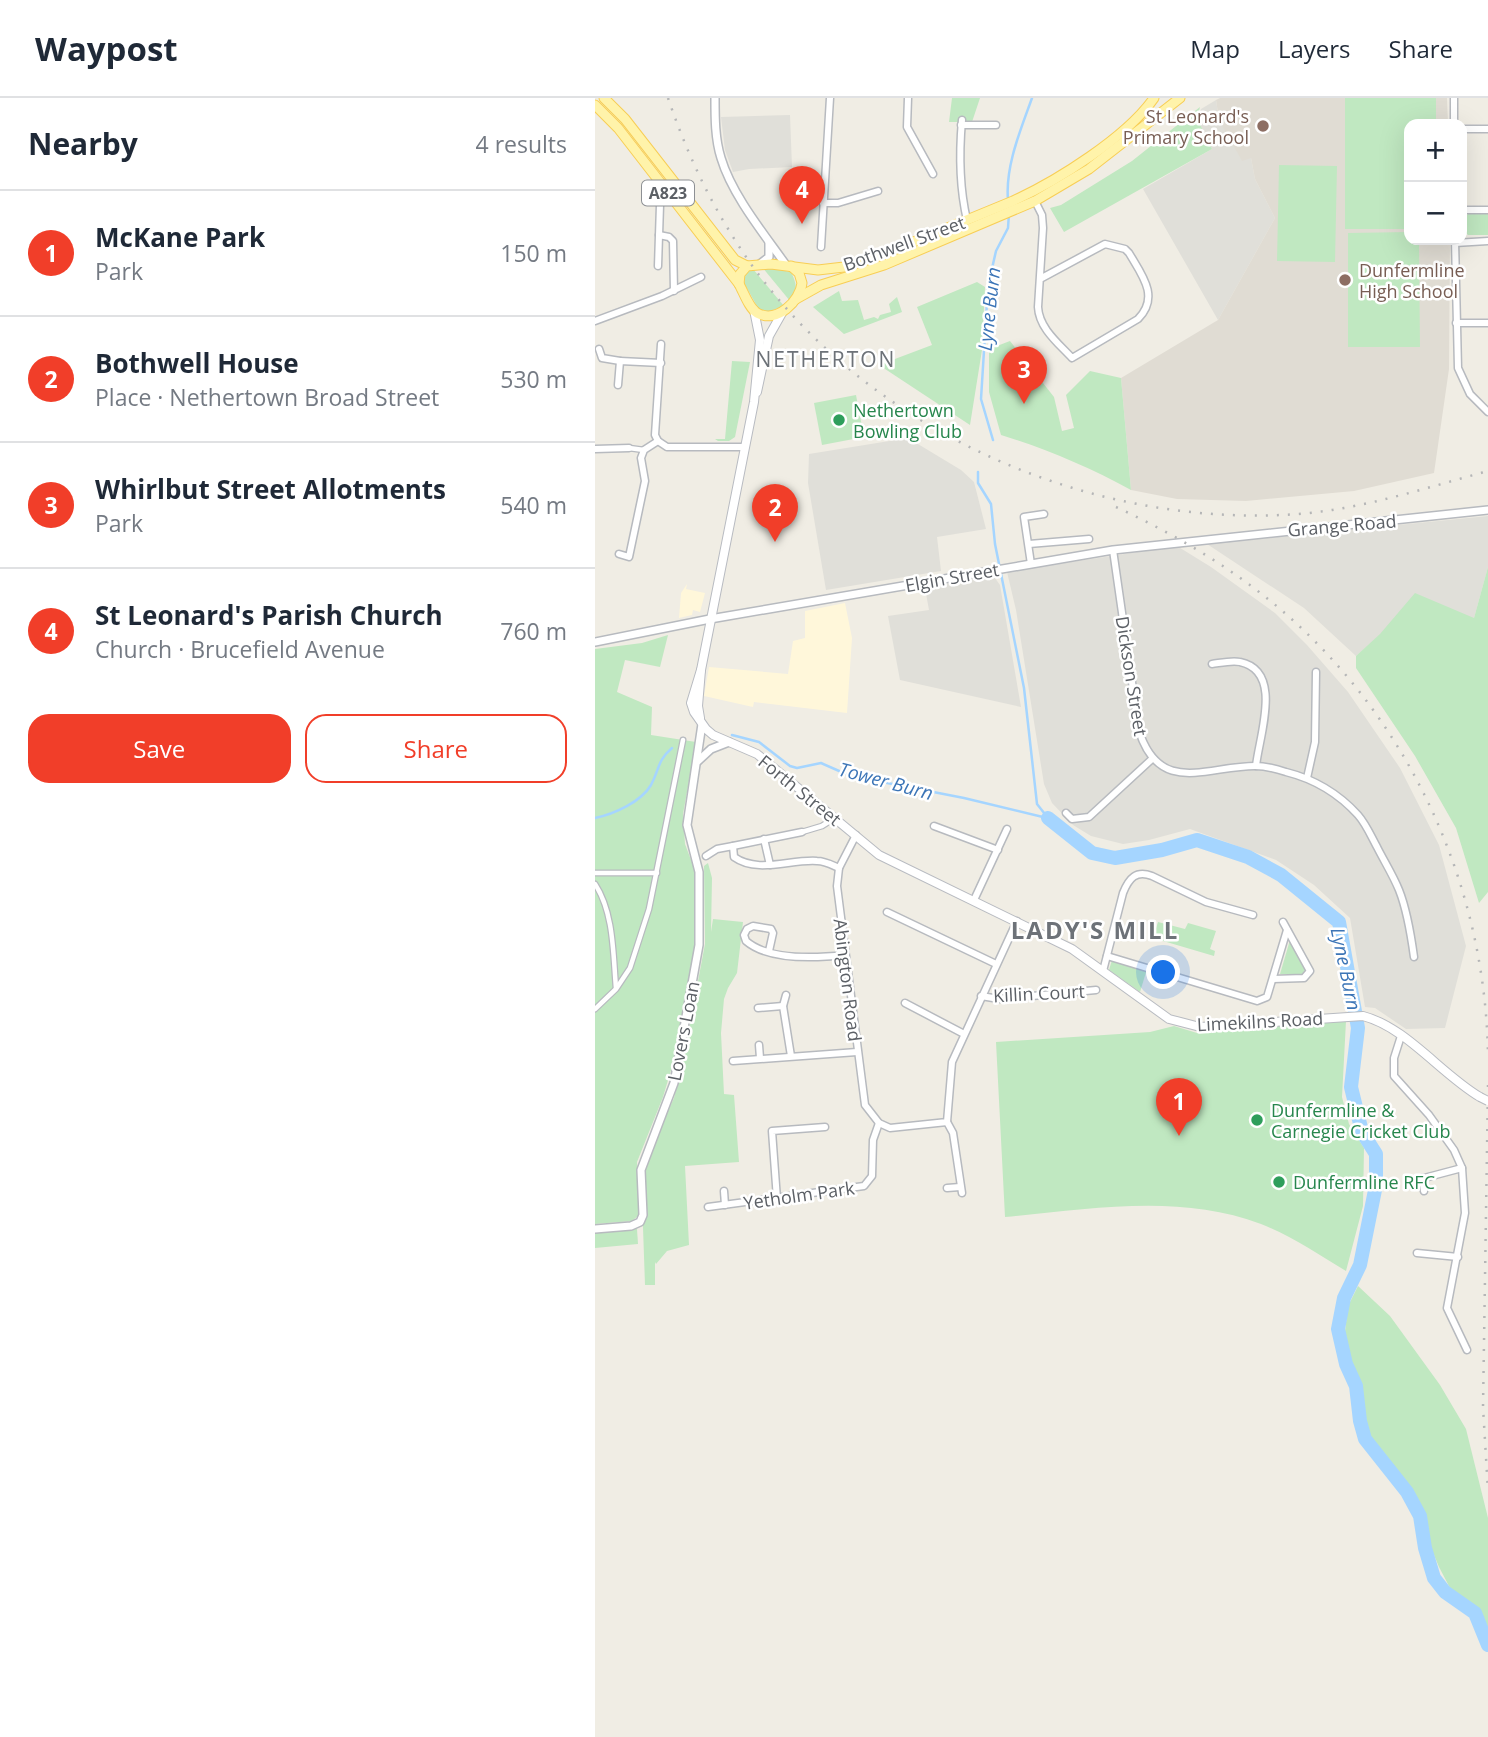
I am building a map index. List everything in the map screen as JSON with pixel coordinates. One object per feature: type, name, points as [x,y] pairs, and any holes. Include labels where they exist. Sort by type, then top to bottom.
[{"type":"main road","name":"A823","points":[[604,98],[625,119],[735,260],[747,266]]},
{"type":"main road","points":[[1009,208],[1122,131],[1154,98]]},
{"type":"main road","points":[[1009,208],[1035,201],[1089,169],[1180,98]]},
{"type":"main road","name":"A823","points":[[595,105],[618,128],[739,284],[754,310]]},
{"type":"main road","name":"Bothwell Street","points":[[789,266],[818,270],[844,267],[877,257],[967,220],[1009,208]]},
{"type":"main road","name":"Bothwell Street","points":[[796,299],[819,286],[884,265],[1009,208]]},
{"type":"main road","points":[[704,727],[691,703],[701,670],[754,402],[762,379],[769,336],[782,313],[796,299],[802,283],[799,273],[789,266],[759,264],[747,266],[740,274],[739,284]]},
{"type":"main road","points":[[754,310],[767,316],[782,313]]},
{"type":"main road","points":[[754,310],[760,340],[754,402]]},
{"type":"main road","name":"Forth Street","points":[[704,727],[757,754],[856,835]]},
{"type":"main road","name":"Limekilns Road","points":[[856,835],[879,855],[1072,949],[1169,1019],[1200,1027],[1352,1016],[1375,1019],[1401,1036],[1460,1085],[1484,1099]]},
{"type":"street","points":[[715,98],[717,141],[725,169],[768,239],[789,266]]},
{"type":"street","points":[[821,247],[830,98]]},
{"type":"street","points":[[908,98],[907,127],[933,174]]},
{"type":"street","points":[[1454,98],[1454,119]]},
{"type":"street","points":[[967,220],[960,171],[961,123],[996,125]]},
{"type":"street","points":[[1467,129],[1488,129]]},
{"type":"street","points":[[823,203],[838,203],[878,191]]},
{"type":"street","points":[[1035,201],[1042,220],[1039,279],[1038,317],[1072,358],[1138,319],[1144,313],[1150,295],[1149,287],[1129,253],[1105,244],[1039,279]]},
{"type":"street","points":[[658,266],[660,205]]},
{"type":"street","points":[[1467,210],[1488,210]]},
{"type":"street","points":[[659,235],[669,237],[673,241],[674,291]]},
{"type":"street","points":[[759,264],[768,260],[771,254],[768,239]]},
{"type":"street","points":[[1467,241],[1488,241]]},
{"type":"street","points":[[1455,245],[1458,368],[1467,387],[1488,412]]},
{"type":"street","points":[[595,321],[701,278]]},
{"type":"street","points":[[1456,323],[1488,323]]},
{"type":"street","points":[[661,344],[655,435],[658,441],[667,447],[745,447]]},
{"type":"street","points":[[599,349],[601,358],[661,363]]},
{"type":"street","points":[[618,385],[620,361]]},
{"type":"street","points":[[619,554],[629,556],[645,481],[641,458],[644,450],[658,441]]},
{"type":"street","points":[[595,449],[644,450]]},
{"type":"street","name":"Grange Road","points":[[1196,541],[1488,510]]},
{"type":"street","points":[[1031,564],[1024,517],[1044,514]]},
{"type":"street","points":[[1028,544],[1089,538]]},
{"type":"street","name":"Elgin Street","points":[[595,642],[710,619],[992,570],[1113,550],[1196,541]]},
{"type":"street","name":"Dickson Street","points":[[1113,550],[1139,731],[1144,747],[1152,759],[1163,766],[1189,774],[1256,766],[1307,778],[1339,797],[1368,829],[1399,891],[1414,957]]},
{"type":"street","points":[[1212,664],[1239,661],[1257,670],[1266,687],[1264,720],[1256,766]]},
{"type":"street","points":[[1307,778],[1315,742],[1316,672]]},
{"type":"street","name":"Lovers Loan","points":[[595,1229],[631,1226],[640,1222],[643,1215],[643,1163],[674,1083],[680,1060],[699,945],[698,866],[687,825],[704,727]]},
{"type":"street","points":[[595,1009],[616,989],[630,968],[649,909],[683,740]]},
{"type":"street","points":[[698,762],[711,749],[729,742]]},
{"type":"street","points":[[1066,813],[1072,820],[1089,817],[1152,759]]},
{"type":"street","points":[[706,856],[717,849],[802,832],[822,826],[835,818]]},
{"type":"street","points":[[934,826],[998,850]]},
{"type":"street","points":[[974,900],[1007,829]]},
{"type":"street","name":"Abington Road","points":[[856,835],[839,868],[838,908],[865,1105],[879,1123]]},
{"type":"street","points":[[765,839],[770,865]]},
{"type":"street","points":[[733,846],[734,857],[744,864],[818,861],[839,868]]},
{"type":"street","points":[[595,873],[657,873]]},
{"type":"street","points":[[1103,971],[1123,893],[1127,883],[1137,874],[1152,876],[1206,902],[1253,915]]},
{"type":"street","points":[[595,884],[604,897],[612,938],[616,989]]},
{"type":"street","points":[[887,912],[996,964]]},
{"type":"street","points":[[947,1188],[961,1190],[953,1133],[947,1122],[953,1062],[1017,921]]},
{"type":"street","points":[[1273,978],[1304,978],[1310,971],[1283,922]]},
{"type":"street","points":[[769,951],[773,933],[771,929],[753,926],[747,929],[744,935],[746,941],[769,951],[814,959],[845,955]]},
{"type":"street","points":[[1107,956],[1257,1001],[1267,997],[1287,930]]},
{"type":"street","name":"Killin Court","points":[[981,996],[999,999],[1096,990]]},
{"type":"street","points":[[786,995],[783,1006],[791,1056]]},
{"type":"street","points":[[905,1003],[964,1034]]},
{"type":"street","points":[[758,1008],[783,1006]]},
{"type":"street","points":[[1401,1036],[1394,1058],[1394,1076],[1429,1115],[1454,1150],[1462,1168],[1465,1213],[1447,1308],[1467,1350]]},
{"type":"street","points":[[759,1045],[759,1058]]},
{"type":"street","points":[[733,1061],[857,1052]]},
{"type":"street","points":[[879,1123],[890,1128],[947,1122]]},
{"type":"street","name":"Yetholm Park","points":[[708,1207],[864,1186],[872,1176],[873,1140],[879,1123]]},
{"type":"street","points":[[777,1199],[772,1131],[825,1127]]},
{"type":"street","points":[[1409,1182],[1462,1168]]},
{"type":"street","points":[[1422,1178],[1424,1191]]},
{"type":"street","points":[[724,1191],[725,1205]]},
{"type":"street","points":[[1417,1252],[1458,1257]]},
{"type":"shaded area","name":"Dunfermline High School","points":[[1447,98],[1448,119],[1404,119],[1404,245],[1450,245],[1449,369],[1434,473],[1354,491],[1246,501],[1177,499],[1131,490],[1121,378],[1218,320],[1275,218],[1255,179],[1251,158],[1242,161],[1219,120],[1216,100]]},
{"type":"shaded area","points":[[1216,100],[1219,120],[1251,158],[1255,179],[1275,218],[1218,320],[1143,189],[1212,149],[1197,118],[1201,109]]},
{"type":"shaded area","points":[[790,115],[792,167],[733,172],[725,150],[721,117]]},
{"type":"shaded area","points":[[908,438],[961,470],[974,482],[986,529],[937,537],[941,571],[826,590],[808,483],[809,454]]},
{"type":"shaded area","points":[[1488,516],[1488,567],[1474,618],[1380,635],[1356,656],[1304,608],[1207,544]]},
{"type":"shaded area","points":[[1177,546],[1275,613],[1348,692],[1400,768],[1439,845],[1466,946],[1445,1028],[1406,1029],[1375,1008],[1365,1007],[1350,918],[1314,885],[1276,860],[1190,829],[1123,844],[1091,836],[1073,825],[1052,803],[1044,784],[1016,610],[1007,572]]},
{"type":"shaded area","points":[[992,574],[1000,585],[1021,707],[900,680],[888,616],[929,610],[925,588]]},
{"type":"shaded area","points":[[687,584],[686,589],[705,593],[700,612],[693,610],[692,615],[679,618],[681,593]]},
{"type":"shaded area","points":[[845,603],[852,638],[847,713],[754,702],[753,707],[704,696],[709,667],[788,674],[793,641],[805,638],[805,611]]},
{"type":"green space","points":[[952,98],[980,98],[972,122],[949,122]]},
{"type":"green space","points":[[1345,98],[1436,98],[1436,119],[1404,119],[1404,229],[1345,229]]},
{"type":"green space","points":[[1200,107],[1197,118],[1212,149],[1064,232],[1050,208],[1061,205],[1132,161]]},
{"type":"green space","points":[[1279,165],[1337,166],[1335,262],[1277,261]]},
{"type":"green space","points":[[1488,213],[1488,235],[1468,235],[1467,215]]},
{"type":"green space","points":[[1404,232],[1404,245],[1419,245],[1420,347],[1348,347],[1348,233]]},
{"type":"green space","points":[[762,267],[791,272],[796,287],[790,301]]},
{"type":"green space","points":[[753,269],[784,306],[765,313],[758,308],[744,283],[746,272]]},
{"type":"green space","points":[[977,282],[985,287],[982,350],[970,425],[879,365],[932,345],[917,307]]},
{"type":"green space","points":[[839,291],[842,301],[858,300],[864,320],[874,317],[878,319],[880,315],[891,312],[889,304],[897,297],[902,312],[844,334],[813,307]]},
{"type":"green space","points":[[1010,341],[1054,397],[1062,431],[1074,428],[1066,395],[1090,371],[1121,378],[1131,490],[1067,459],[1001,435],[989,392],[989,349]]},
{"type":"green space","points":[[732,361],[750,362],[735,437],[729,441],[718,441],[715,439],[725,439]]},
{"type":"green space","name":"Nethertown Bowling Club","points":[[856,395],[864,437],[822,445],[814,403]]},
{"type":"green space","points":[[1488,567],[1488,892],[1479,903],[1456,828],[1415,756],[1356,668],[1356,656],[1380,634],[1415,593],[1474,618]]},
{"type":"green space","points":[[668,635],[660,667],[625,660],[617,692],[652,707],[651,735],[696,742],[683,814],[685,844],[694,868],[695,943],[674,1060],[663,1097],[637,1162],[639,1215],[632,1221],[595,1224],[595,649],[642,643]]},
{"type":"green space","points":[[708,863],[712,878],[711,932],[713,919],[743,922],[737,973],[724,999],[721,1033],[724,1094],[734,1095],[739,1162],[685,1166],[689,1245],[667,1251],[656,1264],[655,1262],[655,1285],[645,1285],[641,1170],[674,1098],[683,1061],[705,944],[704,866]]},
{"type":"green space","points":[[1158,922],[1185,929],[1188,923],[1216,931],[1210,949],[1215,951],[1214,956],[1153,938]]},
{"type":"green space","points":[[1290,940],[1307,968],[1302,974],[1280,974]]},
{"type":"green space","points":[[1112,960],[1147,969],[1140,992],[1109,970]]},
{"type":"green space","points":[[1346,1021],[1342,1097],[1349,1124],[1364,1148],[1363,1206],[1346,1271],[1261,1224],[1230,1214],[1199,1209],[1135,1206],[1005,1217],[996,1042],[1150,1032],[1174,1026],[1197,1033]]},
{"type":"green space","points":[[637,1229],[638,1244],[595,1248],[595,1232]]},
{"type":"green space","points":[[1358,1286],[1390,1316],[1440,1385],[1466,1429],[1488,1518],[1488,1640],[1472,1607],[1450,1588],[1439,1567],[1427,1538],[1422,1507],[1407,1483],[1365,1433],[1358,1386],[1346,1357],[1348,1306]]},
{"type":"waterway","name":"Lyne Burn","points":[[1008,200],[1011,161],[1032,98]]},
{"type":"waterway","name":"Lyne Burn","points":[[993,440],[981,399],[988,286],[996,251],[1008,228],[1009,213]]},
{"type":"waterway","name":"Lyne Burn","points":[[978,472],[978,483],[991,504],[995,544],[1024,688],[1037,804],[1048,818]]},
{"type":"waterway","name":"Tower Burn","points":[[732,735],[759,742],[790,766],[797,768],[821,763],[846,774],[1047,818]]},
{"type":"waterway","name":"Tower Burn","points":[[595,818],[610,814],[641,797],[651,785],[661,761],[672,748]]},
{"type":"waterway","name":"Lyne Burn","points":[[1048,818],[1092,853],[1115,858],[1162,850],[1197,840],[1248,857],[1281,875],[1339,922],[1358,1028],[1351,1087],[1362,1132],[1376,1154],[1376,1185],[1360,1265],[1344,1298],[1338,1329],[1346,1364],[1356,1386],[1365,1439],[1407,1492],[1420,1516],[1425,1548],[1434,1578],[1445,1592],[1475,1613],[1488,1645]]},
{"type":"railway","points":[[668,98],[703,184],[730,232],[778,299],[836,358],[903,409],[975,450],[1053,482],[1134,503],[1216,514],[1298,514],[1346,508],[1488,471]]},
{"type":"railway","points":[[1116,507],[1206,555],[1268,599],[1332,659],[1371,707],[1405,760],[1434,815],[1457,873],[1473,933],[1484,995],[1488,1057]]},
{"type":"railway","points":[[1488,1085],[1483,1407],[1488,1491]]},
{"type":"place","name":"St Leonard's Primary School","points":[[1263,126]]},
{"type":"place","name":"St Leonard's Parish Church","points":[[802,224]]},
{"type":"place","name":"Dunfermline High School","points":[[1345,280]]},
{"type":"place","name":"Whirlbut Street Allotments","points":[[1024,404]]},
{"type":"place","name":"Nethertown Bowling Club","points":[[839,420]]},
{"type":"place","name":"Bothwell House","points":[[775,542]]},
{"type":"place","name":"Dunfermline & Carnegie Cricket Club","points":[[1257,1120]]},
{"type":"place","name":"McKane Park","points":[[1179,1136]]},
{"type":"place","name":"Dunfermline RFC","points":[[1279,1182]]},
{"type":"district","name":"NETHERTON","points":[[826,359]]},
{"type":"district","name":"LADY'S MILL","points":[[1095,929]]}]
